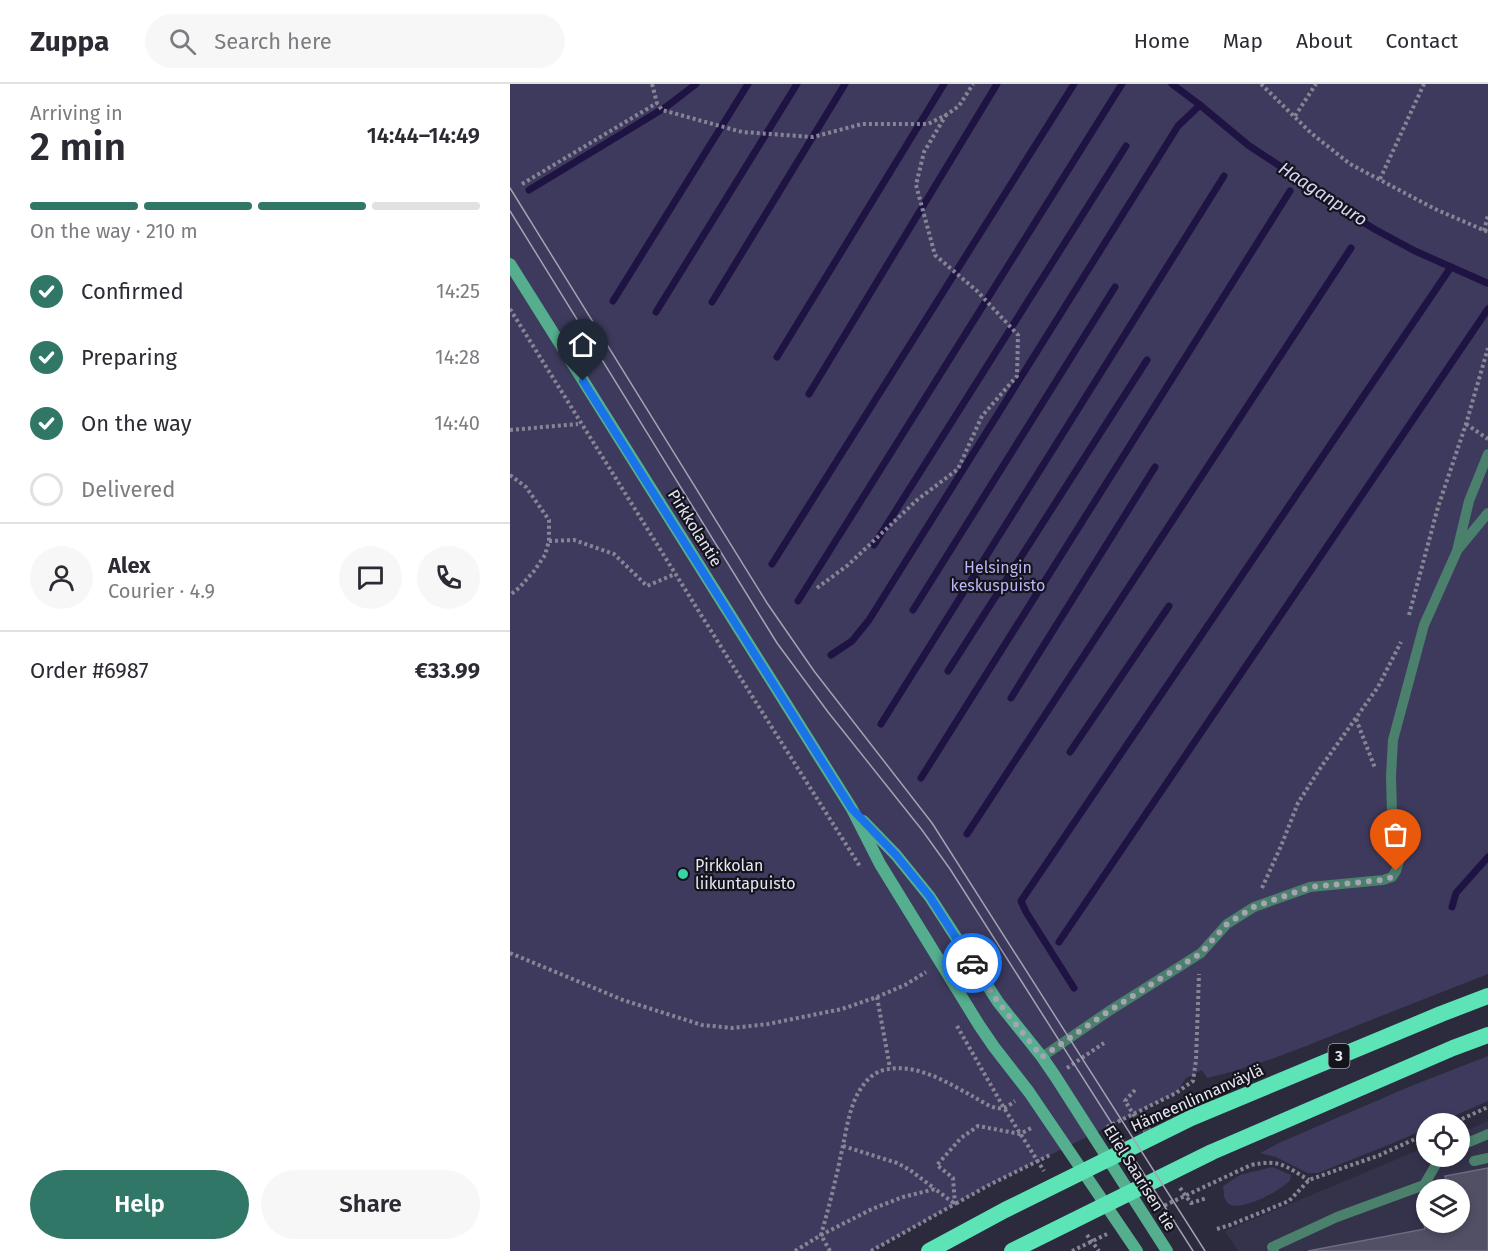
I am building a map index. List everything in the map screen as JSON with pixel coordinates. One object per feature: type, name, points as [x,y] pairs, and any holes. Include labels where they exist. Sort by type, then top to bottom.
[{"type":"highway","name":"Hämeenlinnanväylä","points":[[929,1251],[1005,1210],[1191,1118],[1488,996]]},
{"type":"highway","name":"3","points":[[1019,1247],[1212,1152],[1488,1035]]},
{"type":"main road","name":"Pirkkolantie","points":[[510,264],[852,809],[880,864],[979,1025],[1029,1092],[1137,1251]]},
{"type":"main road","name":"Pirkkolantie","points":[[852,809],[896,855],[930,897],[998,1002],[1042,1057],[1085,1123]]},
{"type":"main road","name":"Eliel Saarisen tie","points":[[1085,1123],[1167,1251]]},
{"type":"lane","points":[[1042,1057],[1109,1011],[1201,953],[1227,924],[1254,907],[1310,887],[1383,880],[1392,877],[1398,861],[1392,813],[1393,740],[1424,625],[1457,551],[1469,501],[1488,454]]},
{"type":"lane","points":[[1457,551],[1488,513]]},
{"type":"lane","points":[[1470,1142],[1488,1134]]},
{"type":"lane","points":[[1474,1161],[1488,1158]]},
{"type":"lane","points":[[1274,1251],[1272,1247],[1336,1217],[1424,1185],[1435,1167]]},
{"type":"path","points":[[652,84],[657,103],[662,110],[742,132],[813,137],[862,124],[928,124],[959,106],[974,84]]},
{"type":"path","points":[[1262,84],[1311,133],[1350,164],[1486,232],[1488,215]]},
{"type":"path","points":[[1295,116],[1316,84]]},
{"type":"path","points":[[1380,179],[1424,84]]},
{"type":"path","points":[[522,184],[657,103]]},
{"type":"path","points":[[818,588],[848,565],[917,500],[958,469],[982,416],[1017,376],[1018,335],[977,291],[935,255],[924,216],[916,185],[924,152],[946,115]]},
{"type":"path","points":[[510,309],[867,877]]},
{"type":"path","points":[[1407,621],[1438,507],[1466,424],[1488,348]]},
{"type":"path","points":[[510,430],[578,424]]},
{"type":"path","points":[[1466,424],[1488,439]]},
{"type":"path","points":[[510,475],[526,487],[549,520],[549,541],[545,555],[534,572],[510,595]]},
{"type":"path","points":[[549,541],[574,540],[614,554],[648,586],[675,574]]},
{"type":"path","points":[[1254,907],[1298,803],[1378,687],[1404,633]]},
{"type":"path","points":[[510,953],[623,1000],[702,1025],[733,1028],[842,1010],[905,985],[927,972],[922,964]]},
{"type":"path","points":[[1176,1093],[1193,1081],[1201,953]]},
{"type":"path","points":[[877,997],[890,1068]]},
{"type":"path","points":[[954,1021],[1004,1108],[1049,1178]]},
{"type":"path","points":[[830,1251],[821,1235],[851,1111],[856,1096],[864,1083],[872,1076],[881,1070],[890,1068],[914,1070],[937,1078],[991,1107],[1004,1108]]},
{"type":"path","points":[[1470,1115],[1488,1107]]},
{"type":"path","points":[[955,1204],[953,1178],[938,1165],[961,1138],[978,1126],[1020,1134],[1033,1127]]},
{"type":"path","points":[[1217,1229],[1290,1201],[1309,1180],[1380,1155],[1416,1139]]},
{"type":"path","points":[[843,1146],[897,1163],[955,1204]]},
{"type":"path","points":[[1226,1176],[1251,1165],[1279,1163],[1309,1180]]},
{"type":"path","points":[[871,1251],[989,1185]]},
{"type":"path","points":[[795,1251],[872,1209],[903,1197],[935,1189]]},
{"type":"path","points":[[1086,1233],[1099,1251]]},
{"type":"shaded area","points":[[1488,1121],[1488,1251],[1238,1251],[1225,1231],[1416,1151],[1416,1167],[1470,1167],[1470,1129]]},
{"type":"green space","name":"Helsingin keskuspuisto","points":[[510,84],[1488,84],[1488,974],[1262,1062],[1207,1078],[1202,1070],[1186,1078],[1176,1093],[989,1185],[871,1251],[510,1251]]},
{"type":"green space","points":[[1488,1056],[1488,1101],[1461,1113],[1416,1113],[1416,1133],[1318,1173],[1308,1173],[1276,1157],[1260,1153],[1281,1142],[1411,1086]]},
{"type":"green space","points":[[1272,1167],[1291,1175],[1290,1180],[1259,1200],[1234,1206],[1227,1202],[1223,1186],[1240,1175]]},
{"type":"building","points":[[1141,1114],[1151,1130],[1145,1134],[1135,1118]]},
{"type":"building","points":[[1488,1168],[1488,1251],[1308,1251],[1416,1231],[1416,1233],[1470,1233],[1470,1179],[1446,1179],[1445,1176]]},
{"type":"waterway","points":[[529,190],[666,107],[696,84]]},
{"type":"waterway","points":[[613,301],[748,84]]},
{"type":"waterway","points":[[656,312],[797,84]]},
{"type":"waterway","points":[[712,302],[845,84]]},
{"type":"waterway","points":[[777,357],[944,84]]},
{"type":"waterway","points":[[809,394],[997,84]]},
{"type":"waterway","points":[[772,564],[1074,84]]},
{"type":"waterway","points":[[798,601],[1122,84]]},
{"type":"waterway","name":"Haaganpuro","points":[[1172,84],[1248,145],[1328,201],[1415,251],[1487,283]]},
{"type":"waterway","points":[[831,655],[852,641],[869,620],[1178,126],[1200,105]]},
{"type":"waterway","points":[[874,545],[1126,146]]},
{"type":"waterway","points":[[881,724],[1224,176]]},
{"type":"waterway","points":[[921,778],[1290,191]]},
{"type":"waterway","points":[[967,834],[1351,248]]},
{"type":"waterway","points":[[1074,988],[1021,901],[1451,267]]},
{"type":"waterway","points":[[913,610],[1115,287]]},
{"type":"waterway","points":[[1059,942],[1488,309]]},
{"type":"waterway","points":[[948,671],[1147,360]]},
{"type":"waterway","points":[[1011,698],[1155,467]]},
{"type":"waterway","points":[[1070,752],[1169,606]]},
{"type":"waterway","points":[[1452,907],[1456,893],[1488,857]]},
{"type":"tram line","points":[[510,188],[767,603],[814,671],[932,823],[1205,1251]]},
{"type":"tram line","points":[[510,211],[777,643],[950,869],[1193,1251]]},
{"type":"way so far","points":[[972,963],[1017,1028],[1042,1057],[1109,1011],[1201,953],[1227,924],[1254,907],[1310,887],[1383,880],[1392,877],[1396,871]]},
{"type":"place","name":"Pirkkolan liikuntapuisto","points":[[683,874]]},
{"type":"route","points":[[583,381],[852,809],[896,855],[930,897],[972,963]]}]
